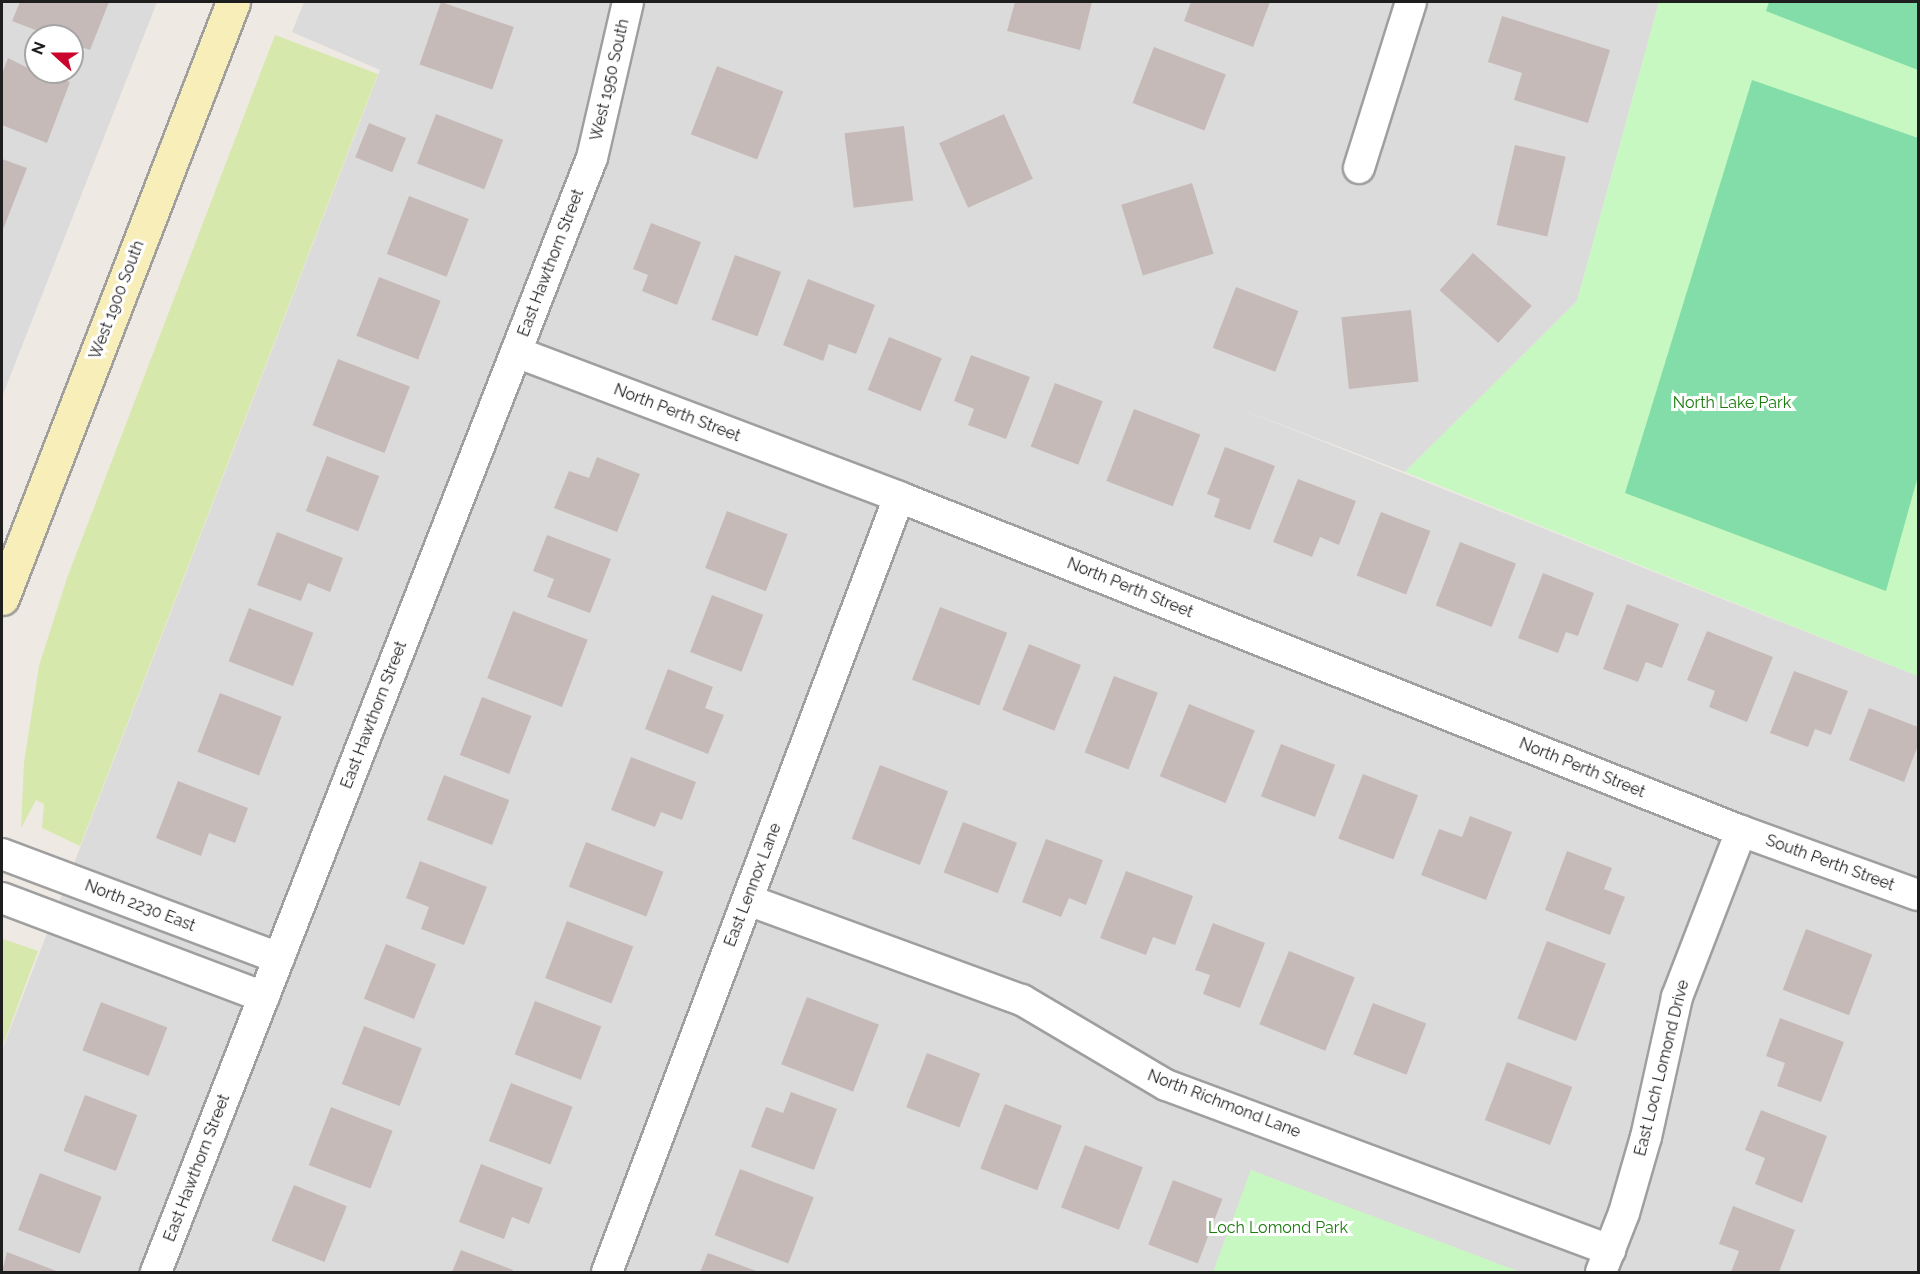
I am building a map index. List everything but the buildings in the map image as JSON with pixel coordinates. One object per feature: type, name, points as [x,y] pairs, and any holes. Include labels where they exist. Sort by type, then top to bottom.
[{"type":"street","name":"West 1900 South","points":[[2,598],[232,2]]},
{"type":"street","name":"West 1950 South","points":[[592,158],[628,2]]},
{"type":"street","points":[[1359,168],[1411,2]]},
{"type":"street","name":"East Hawthorn Street","points":[[156,1272],[592,158]]},
{"type":"street","name":"North Perth Street","points":[[516,352],[899,497],[1741,831]]},
{"type":"street","name":"East Lennox Lane","points":[[606,1272],[899,497]]},
{"type":"street","name":"South Perth Street","points":[[1741,831],[1918,895]]},
{"type":"street","name":"East Loch Lomond Drive","points":[[1606,1261],[1646,1137],[1677,997],[1741,831]]},
{"type":"street","name":"North 2230 East","points":[[2,854],[279,958]]},
{"type":"street","points":[[2,898],[264,997]]},
{"type":"street","name":"North Richmond Lane","points":[[748,900],[1022,1000],[1166,1086],[1606,1261]]},
{"type":"shaded area","points":[[2,2],[157,2],[2,397]]},
{"type":"shaded area","points":[[304,2],[1659,2],[1577,301],[1405,472],[1230,405],[1918,676],[1918,1272],[2,1272],[2,1050],[380,70],[292,32]]},
{"type":"green space","name":"North Lake Park","points":[[1659,2],[1918,2],[1918,676],[1405,472],[1577,301]]},
{"type":"green space","points":[[1769,2],[1918,2],[1918,70],[1766,11]]},
{"type":"green space","points":[[275,35],[378,74],[80,846],[42,828],[44,804],[36,800],[21,828],[24,763],[39,666],[67,578]]},
{"type":"green space","points":[[1752,80],[1918,138],[1918,476],[1886,591],[1625,493]]},
{"type":"green space","points":[[2,940],[38,951],[2,1048]]},
{"type":"green space","name":"Loch Lomond Park","points":[[1251,1170],[1520,1272],[1213,1272]]}]
